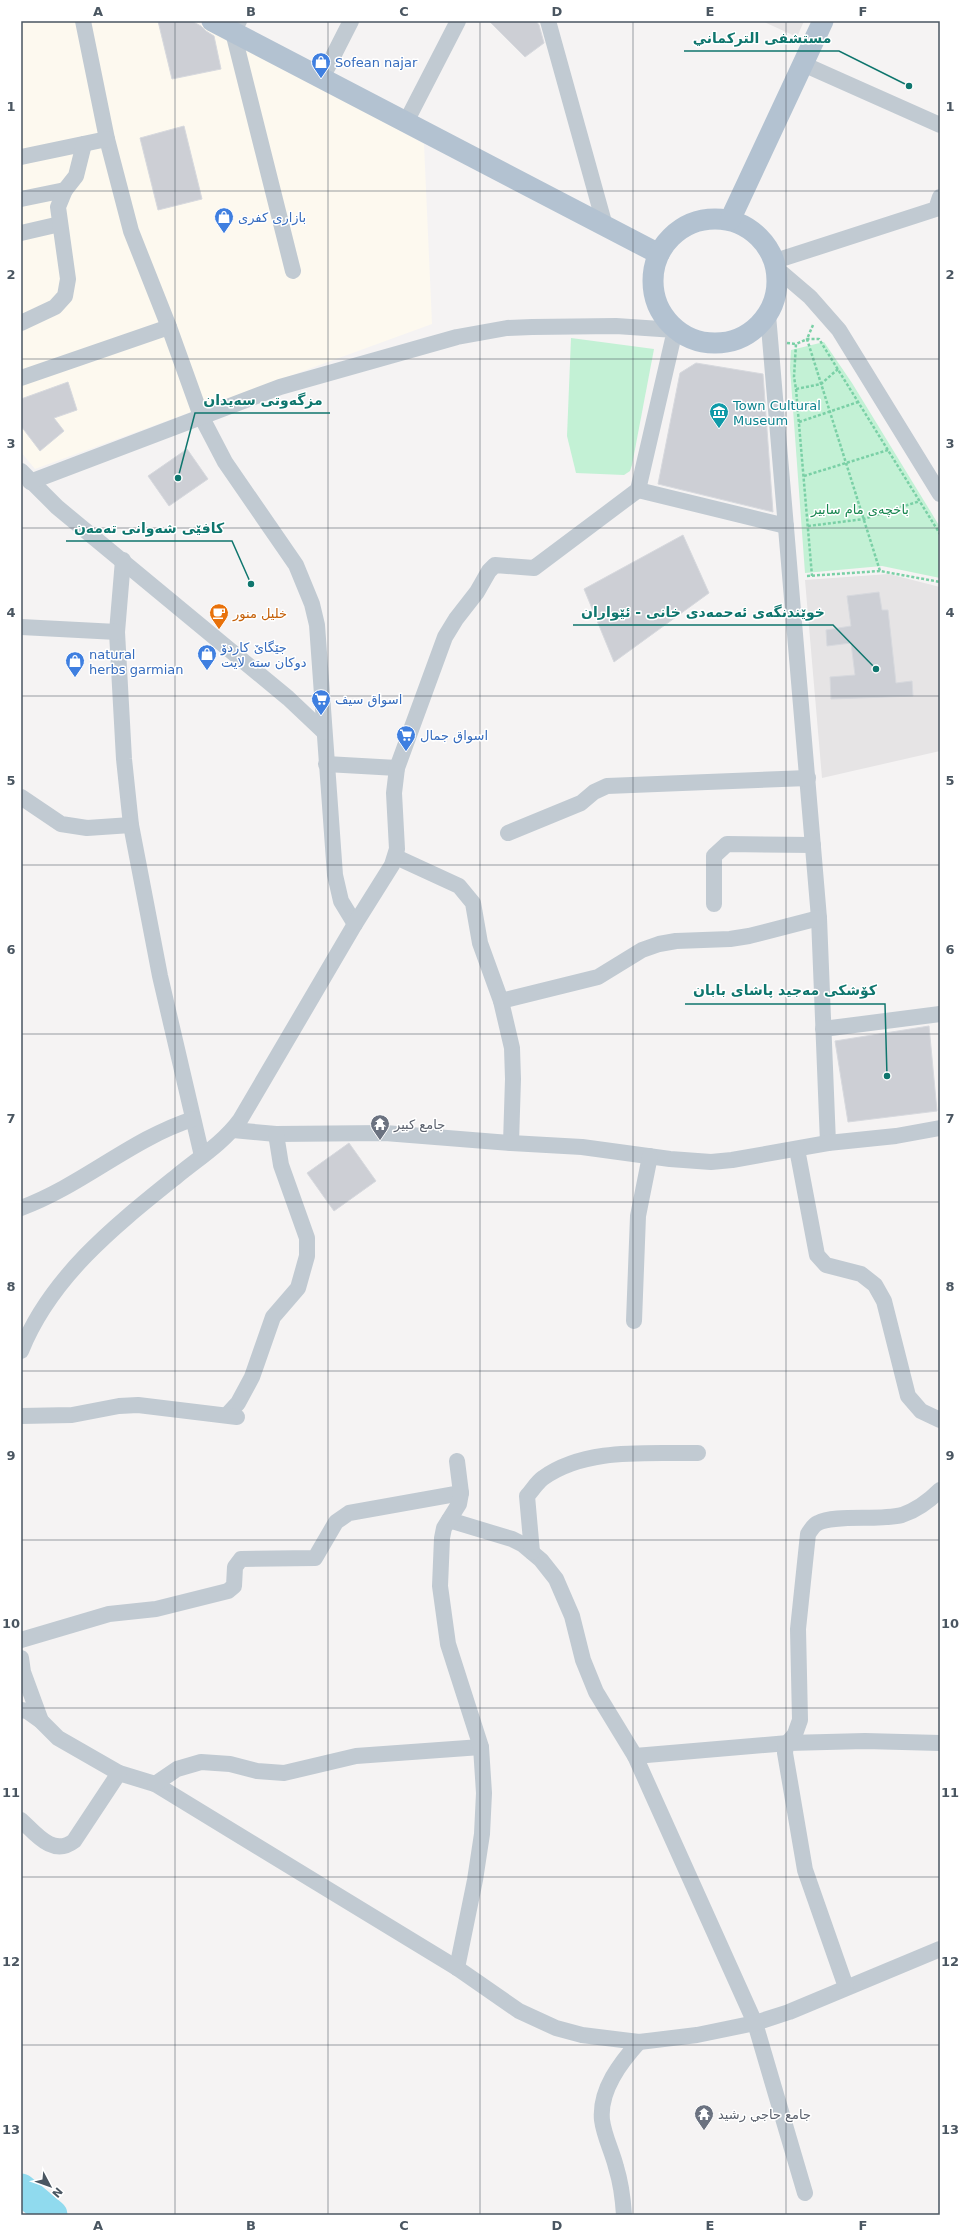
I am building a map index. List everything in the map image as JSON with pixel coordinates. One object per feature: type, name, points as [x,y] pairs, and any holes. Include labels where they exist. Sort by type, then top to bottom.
[{"type":"main road","points":[[212,21],[236,27],[322,78],[659,254]]},
{"type":"main road","points":[[730,220],[823,21]]},
{"type":"main road","points":[[709,219],[730,220],[745,226],[757,235],[768,247],[775,265],[778,284],[775,300],[768,315],[756,329],[741,338],[724,343],[707,344],[690,339],[675,330],[662,314],[654,295],[653,274],[659,254],[672,237],[689,225],[709,219]]},
{"type":"street","points":[[82,21],[107,139],[130,231],[169,327],[201,416],[225,462],[285,546],[305,584],[317,625],[326,764],[337,888],[344,907],[355,924]]},
{"type":"street","points":[[322,78],[351,21]]},
{"type":"street","points":[[406,122],[458,21]]},
{"type":"street","points":[[548,21],[605,226]]},
{"type":"street","points":[[236,27],[293,270]]},
{"type":"street","points":[[803,64],[940,125]]},
{"type":"street","points":[[21,157],[107,139]]},
{"type":"street","points":[[21,323],[55,307],[65,296],[68,279],[58,207],[65,190],[76,176],[84,144]]},
{"type":"street","points":[[21,199],[65,190]]},
{"type":"street","points":[[940,197],[936,209],[775,265],[820,308],[851,349],[940,494]]},
{"type":"street","points":[[21,233],[60,224]]},
{"type":"street","points":[[768,315],[819,918],[828,1142]]},
{"type":"street","points":[[21,1351],[43,1309],[76,1265],[115,1226],[202,1156],[222,1142],[233,1130],[247,1110],[396,856],[394,793],[397,768],[445,637],[456,619],[477,592],[489,571],[499,564],[534,568],[638,490],[675,330],[571,326],[507,328],[482,332],[273,389],[201,416],[26,476],[56,507],[123,560],[288,698],[324,732]]},
{"type":"street","points":[[21,378],[169,327]]},
{"type":"street","points":[[638,490],[786,526]]},
{"type":"street","points":[[123,560],[117,632],[124,758],[131,825],[160,976],[202,1156]]},
{"type":"street","points":[[21,627],[117,632]]},
{"type":"street","points":[[326,764],[397,768]]},
{"type":"street","points":[[508,833],[581,803],[598,789],[607,786],[808,778]]},
{"type":"street","points":[[21,797],[61,824],[87,828],[131,825]]},
{"type":"street","points":[[714,904],[714,856],[727,844],[813,845]]},
{"type":"street","points":[[396,856],[453,882],[469,897],[473,903],[476,924],[486,963],[501,1001],[509,1032],[513,1063],[511,1143]]},
{"type":"street","points":[[501,1001],[598,977],[642,950],[659,944],[676,941],[730,939],[749,936],[819,918]]},
{"type":"street","points":[[823,1029],[940,1014]]},
{"type":"street","points":[[21,1208],[78,1182],[154,1134],[193,1119]]},
{"type":"street","points":[[233,1130],[276,1134],[385,1133],[582,1147],[684,1161],[711,1162],[797,1149],[828,1142],[896,1136],[940,1128]]},
{"type":"street","points":[[21,1416],[72,1415],[119,1406],[138,1405],[232,1416],[252,1377],[273,1317],[298,1288],[307,1256],[306,1238],[281,1165],[276,1134]]},
{"type":"street","points":[[797,1149],[817,1255],[826,1264],[861,1274],[875,1285],[884,1300],[908,1396],[921,1411],[940,1420]]},
{"type":"street","points":[[634,1321],[638,1216],[650,1156]]},
{"type":"street","points":[[532,1552],[527,1496],[542,1478],[568,1464],[602,1456],[698,1453]]},
{"type":"street","points":[[457,1461],[460,1493],[459,1504],[444,1528],[440,1547],[442,1615],[455,1672],[481,1747],[484,1793],[482,1834],[473,1893],[457,1968]]},
{"type":"street","points":[[846,1987],[811,1891],[802,1856],[784,1753],[788,1742],[795,1734],[800,1720],[798,1630],[808,1534],[811,1530],[824,1521],[900,1515],[922,1506],[940,1490]]},
{"type":"street","points":[[21,1640],[92,1618],[109,1614],[169,1607],[228,1591],[235,1584],[235,1567],[241,1559],[315,1558],[336,1522],[349,1513],[460,1493]]},
{"type":"street","points":[[449,1520],[512,1539],[532,1552],[545,1564],[556,1579],[572,1616],[583,1660],[594,1687],[635,1756],[755,2023],[805,2193]]},
{"type":"street","points":[[21,1658],[23,1672],[41,1721]]},
{"type":"street","points":[[21,1710],[27,1711],[41,1721],[58,1738],[119,1773],[155,1784],[457,1968],[519,2011],[556,2028],[582,2036],[639,2042],[697,2035],[755,2023],[789,2012],[940,1949]]},
{"type":"street","points":[[635,1756],[788,1742],[865,1741],[940,1743]]},
{"type":"street","points":[[155,1784],[177,1769],[201,1762],[230,1764],[257,1771],[284,1773],[356,1756],[481,1747]]},
{"type":"street","points":[[21,1820],[50,1845],[65,1846],[74,1841],[119,1773]]},
{"type":"street","points":[[624,2215],[621,2183],[602,2119],[607,2091],[614,2075],[623,2061],[639,2042]]},
{"type":"path","points":[[820,308],[807,339],[880,571]]},
{"type":"path","points":[[812,576],[794,377],[796,344],[807,339],[819,339],[940,534]]},
{"type":"path","points":[[796,389],[821,384],[838,369]]},
{"type":"path","points":[[799,422],[858,402]]},
{"type":"path","points":[[804,476],[888,450]]},
{"type":"path","points":[[808,526],[864,519],[920,501]]},
{"type":"path","points":[[790,578],[880,571],[940,582]]},
{"type":"shaded area","name":"بازاری کفری","points":[[21,21],[193,21],[271,60],[424,144],[432,324],[35,469],[21,452]]},
{"type":"shaded area","points":[[762,21],[804,21],[797,37]]},
{"type":"shaded area","points":[[889,574],[940,587],[940,751],[822,778],[805,580]]},
{"type":"green space","points":[[571,338],[654,349],[632,465],[630,471],[624,475],[576,473],[567,436]]},
{"type":"green space","name":"باخچەی مام سابیر","points":[[824,342],[852,383],[940,527],[940,578],[882,566],[805,573],[790,368],[791,350]]},
{"type":"building","points":[[158,21],[192,21],[201,26],[214,36],[221,69],[172,79]]},
{"type":"building","points":[[489,21],[536,21],[539,25],[544,43],[525,57]]},
{"type":"building","points":[[184,126],[202,199],[158,210],[140,138]]},
{"type":"building","name":"Town Cultural Museum","points":[[696,363],[763,374],[773,512],[658,484],[680,373]]},
{"type":"building","points":[[68,382],[77,410],[54,418],[64,431],[40,451],[21,426],[21,399]]},
{"type":"building","points":[[187,449],[208,479],[169,506],[148,476]]},
{"type":"building","points":[[683,535],[709,593],[614,662],[584,589]]},
{"type":"building","points":[[879,592],[882,610],[888,610],[896,683],[912,681],[913,696],[831,699],[830,677],[855,675],[851,643],[827,646],[826,630],[851,626],[847,596]]},
{"type":"building","points":[[929,1026],[937,1111],[848,1122],[835,1041]]},
{"type":"building","points":[[349,1143],[376,1181],[334,1211],[307,1173]]},
{"type":"waterway","points":[[21,2189],[52,2215]]},
{"type":"place","name":"Sofean najar","points":[[321,79]]},
{"type":"place","name":"مستشفى التركماني","points":[[909,86]]},
{"type":"place","name":"بازاری کفری","points":[[224,234]]},
{"type":"place","name":"Town Cultural Museum","points":[[719,429]]},
{"type":"place","name":"مزگەوتی سەیدان","points":[[178,478]]},
{"type":"place","name":"کافێی شەوانی تەمەن","points":[[251,584]]},
{"type":"place","name":"خلیل منور","points":[[219,630]]},
{"type":"place","name":"خوێندنگەی ئەحمەدی خانی - ئێواران","points":[[876,669]]},
{"type":"place","name":"جێگاێ کاردۆ دوکان ستە لایت","points":[[207,671]]},
{"type":"place","name":"natural herbs garmian","points":[[75,678]]},
{"type":"place","name":"اسواق سيف","points":[[321,716]]},
{"type":"place","name":"اسواق جمال","points":[[406,752]]},
{"type":"place","name":"کۆشکی مەجید پاشای بابان","points":[[887,1076]]},
{"type":"place","name":"جامع كبير","points":[[380,1141]]},
{"type":"place","name":"جامع حاجي رشيد","points":[[704,2131]]}]
